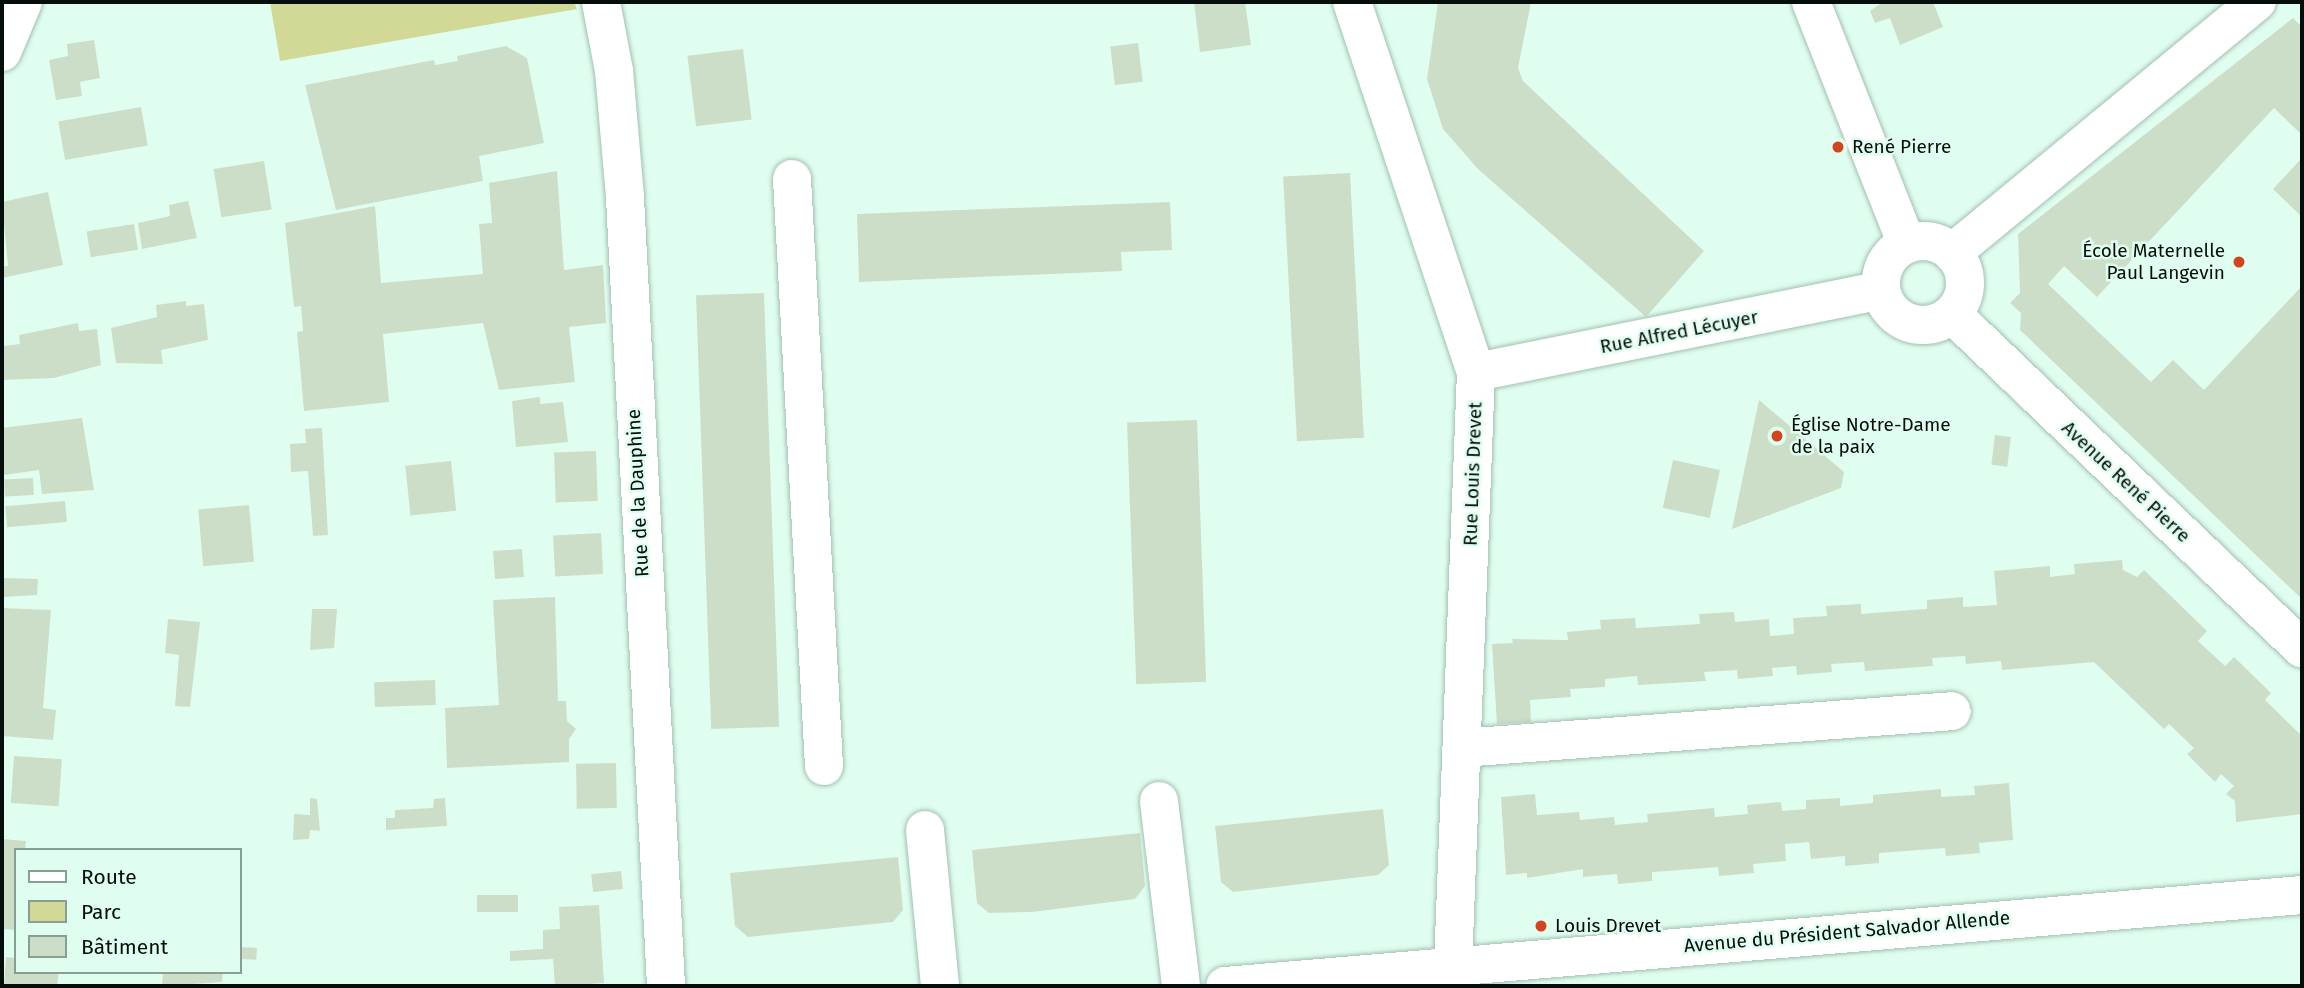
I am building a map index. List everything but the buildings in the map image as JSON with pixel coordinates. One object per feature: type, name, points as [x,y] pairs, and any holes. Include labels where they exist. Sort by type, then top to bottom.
[{"type":"street","points":[[2,52],[23,2]]},
{"type":"street","name":"Rue de la Dauphine","points":[[601,2],[614,71],[625,198],[666,986]]},
{"type":"street","name":"Rue Louis Drevet","points":[[1352,2],[1475,372],[1453,966]]},
{"type":"street","points":[[1811,2],[1907,244]]},
{"type":"street","points":[[1952,253],[2257,2]]},
{"type":"street","points":[[792,178],[824,766]]},
{"type":"street","points":[[1931,242],[1952,253],[1965,290],[1952,314],[1929,325],[1904,321],[1881,290],[1886,263],[1907,244],[1931,242]]},
{"type":"street","name":"Rue Alfred Lécuyer","points":[[1475,372],[1881,290]]},
{"type":"street","name":"Avenue René Pierre","points":[[1952,314],[2302,648]]},
{"type":"street","points":[[1462,748],[1952,711]]},
{"type":"street","points":[[1159,801],[1181,986]]},
{"type":"street","points":[[925,830],[940,986]]},
{"type":"street","name":"Avenue du Président Salvador Allende","points":[[1225,986],[2302,895]]},
{"type":"green space","points":[[270,2],[574,2],[577,9],[280,61]]},
{"type":"place","name":"René Pierre","points":[[1838,147]]},
{"type":"place","name":"École Maternelle Paul Langevin","points":[[2239,262]]},
{"type":"place","name":"Église Notre-Dame de la paix","points":[[1777,436]]},
{"type":"place","name":"Louis Drevet","points":[[1541,926]]}]
